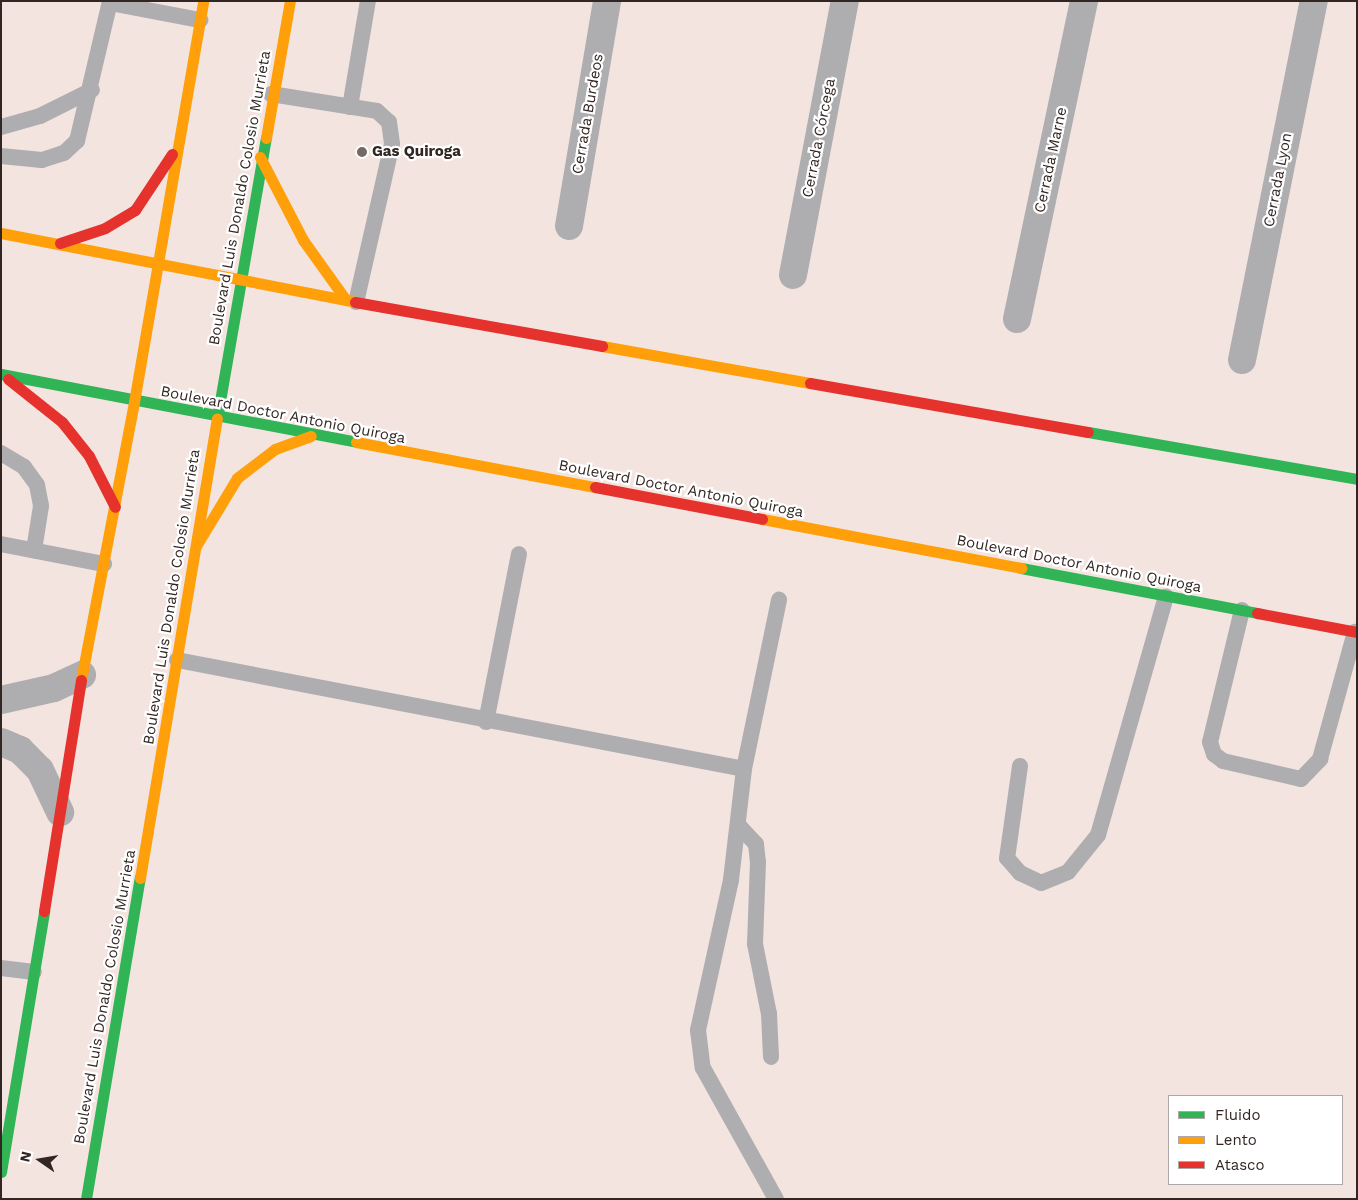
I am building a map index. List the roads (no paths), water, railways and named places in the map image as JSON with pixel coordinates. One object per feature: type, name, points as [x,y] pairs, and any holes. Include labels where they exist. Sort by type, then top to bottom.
[{"type":"main road","points":[[1,1172],[82,675],[159,264],[203,1]]},
{"type":"main road","name":"Boulevard Luis Donaldo Colosio Murrieta","points":[[86,1199],[241,281],[260,157],[290,1]]},
{"type":"main road","points":[[58,244],[105,228],[135,210],[159,179],[181,137]]},
{"type":"main road","points":[[260,157],[303,240],[352,301]]},
{"type":"main road","points":[[1,233],[241,281],[1357,479]]},
{"type":"main road","points":[[1,374],[62,422],[89,456],[115,507]]},
{"type":"main road","name":"Boulevard Doctor Antonio Quiroga","points":[[1,374],[217,418],[1356,632]]},
{"type":"main road","points":[[196,546],[238,478],[275,450],[312,435]]},
{"type":"street","name":"Cerrada Burdeos","points":[[569,226],[607,1]]},
{"type":"street","name":"Cerrada Córcega","points":[[793,275],[845,1]]},
{"type":"street","name":"Cerrada Marne","points":[[1017,318],[1084,1]]},
{"type":"street","name":"Cerrada Lyon","points":[[1242,360],[1314,1]]},
{"type":"street","points":[[1,700],[54,688],[82,675]]},
{"type":"street","points":[[1,742],[20,750],[40,770],[60,812]]},
{"type":"lane","points":[[350,107],[368,1]]},
{"type":"lane","points":[[1,156],[42,160],[64,153],[83,129],[110,2],[200,20]]},
{"type":"lane","points":[[1,127],[40,116],[92,90]]},
{"type":"lane","points":[[271,94],[377,111],[389,122],[392,144],[352,301]]},
{"type":"lane","points":[[1,453],[24,467],[37,485],[40,506],[34,550]]},
{"type":"lane","points":[[1,544],[104,564]]},
{"type":"lane","points":[[486,722],[519,554]]},
{"type":"lane","points":[[1020,766],[1007,858],[1020,873],[1041,883],[1068,872],[1098,835],[1166,596]]},
{"type":"lane","points":[[776,1199],[704,1068],[698,1030],[740,827],[744,769],[779,600]]},
{"type":"lane","points":[[1242,610],[1210,742],[1214,754],[1223,761],[1301,779],[1320,759],[1356,632]]},
{"type":"lane","points":[[177,660],[486,722],[744,769]]},
{"type":"lane","points":[[740,827],[756,844],[758,862],[755,944],[770,1014],[771,1057]]},
{"type":"lane","points":[[1,968],[34,972]]},
{"type":"place","name":"Gas Quiroga","points":[[362,152]]}]
